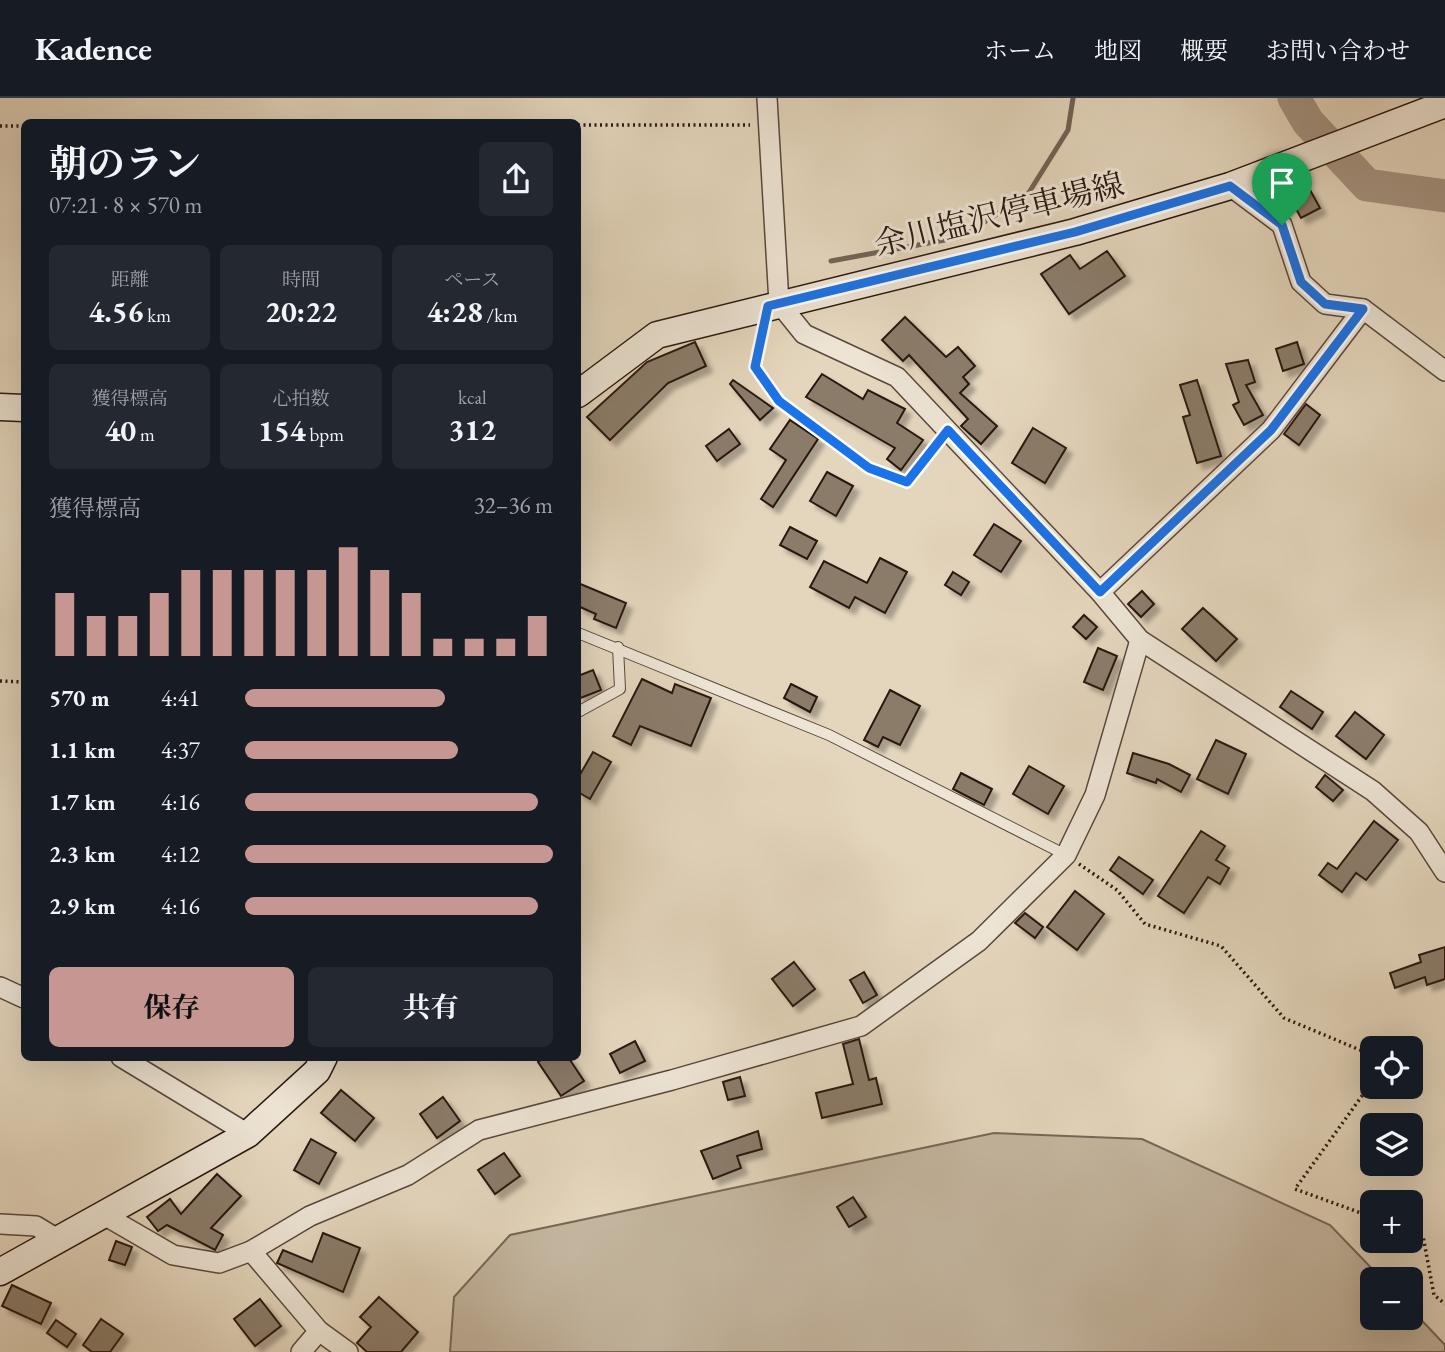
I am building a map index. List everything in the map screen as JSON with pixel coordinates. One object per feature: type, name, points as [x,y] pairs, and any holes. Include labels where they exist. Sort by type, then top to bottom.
[{"type":"main road","name":"余川塩沢停車場線","points":[[581,392],[657,335],[1075,232],[1230,186],[1445,104]]},
{"type":"main road","points":[[0,407],[21,408]]},
{"type":"main road","points":[[0,1272],[247,1134],[317,1071],[322,1061]]},
{"type":"street","points":[[767,98],[773,305],[804,334],[897,377],[1100,592],[1140,640],[1373,791],[1419,832],[1445,872]]},
{"type":"street","points":[[1230,186],[1282,225],[1301,282],[1325,304],[1363,309],[1445,372]]},
{"type":"street","points":[[1100,592],[1271,430],[1363,309]]},
{"type":"street","points":[[104,1215],[173,1255],[219,1263],[251,1251],[310,1216],[408,1175],[479,1130],[672,1080],[861,1026],[979,940],[1066,855],[1095,795],[1140,640]]},
{"type":"street","points":[[0,987],[21,997]]},
{"type":"street","points":[[128,1061],[247,1134]]},
{"type":"street","points":[[0,1224],[36,1226],[59,1240]]},
{"type":"street","points":[[251,1251],[319,1332],[348,1352]]},
{"type":"street","points":[[301,1352],[319,1332]]},
{"type":"lane","points":[[773,305],[755,367],[779,401],[869,468],[907,482],[948,430]]},
{"type":"lane","points":[[581,634],[829,734],[1066,855]]},
{"type":"lane","points":[[581,710],[620,689],[618,647]]},
{"type":"path","points":[[581,125],[768,125]]},
{"type":"path","points":[[0,126],[21,126]]},
{"type":"path","points":[[0,681],[21,682]]},
{"type":"path","points":[[1066,855],[1117,890],[1145,924],[1221,946],[1284,1018],[1360,1050]]},
{"type":"path","points":[[1360,1099],[1295,1189],[1360,1213]]},
{"type":"path","points":[[1423,1236],[1434,1295],[1445,1304]]},
{"type":"shaded area","points":[[994,1133],[1142,1139],[1330,1225],[1370,1267],[1360,1267],[1360,1330],[1423,1330],[1423,1322],[1445,1345],[1445,1352],[450,1352],[454,1297],[510,1235]]},
{"type":"building","points":[[1309,188],[1320,208],[1301,218],[1290,198]]},
{"type":"building","points":[[1107,251],[1125,276],[1069,314],[1041,274],[1070,255],[1080,269]]},
{"type":"building","points":[[905,317],[946,357],[958,347],[975,366],[963,377],[969,384],[960,393],[997,426],[981,444],[961,426],[968,419],[909,355],[903,361],[882,340]]},
{"type":"building","points":[[695,342],[706,366],[668,383],[610,440],[587,417],[647,362]]},
{"type":"building","points":[[1297,342],[1304,364],[1283,371],[1276,349]]},
{"type":"building","points":[[1248,360],[1255,382],[1246,385],[1263,415],[1244,425],[1233,405],[1239,402],[1226,364]]},
{"type":"building","points":[[822,374],[863,399],[868,390],[905,409],[897,423],[923,440],[901,470],[887,459],[895,448],[806,397]]},
{"type":"building","points":[[733,380],[773,408],[760,420],[730,384]]},
{"type":"building","points":[[1197,380],[1221,456],[1197,463],[1183,417],[1190,415],[1180,385]]},
{"type":"building","points":[[1306,404],[1320,415],[1299,445],[1284,434]]},
{"type":"building","points":[[790,420],[818,439],[773,507],[761,499],[786,460],[770,449]]},
{"type":"building","points":[[1033,428],[1066,448],[1045,483],[1012,463]]},
{"type":"building","points":[[729,429],[740,444],[717,461],[706,446]]},
{"type":"building","points":[[827,472],[853,486],[836,516],[810,501]]},
{"type":"building","points":[[994,524],[1021,541],[1001,572],[974,555]]},
{"type":"building","points":[[790,527],[817,541],[807,559],[780,545]]},
{"type":"building","points":[[880,558],[907,572],[885,613],[855,597],[849,608],[810,587],[824,561],[867,583]]},
{"type":"building","points":[[953,572],[969,582],[961,595],[945,585]]},
{"type":"building","points":[[581,584],[626,603],[616,628],[594,619],[596,614],[581,607]]},
{"type":"building","points":[[1142,591],[1154,604],[1141,617],[1128,604]]},
{"type":"building","points":[[1203,608],[1237,639],[1216,661],[1182,629]]},
{"type":"building","points":[[1084,615],[1097,627],[1086,639],[1073,627]]},
{"type":"building","points":[[1098,648],[1117,656],[1103,690],[1084,682]]},
{"type":"building","points":[[593,670],[601,690],[581,698],[581,675]]},
{"type":"building","points":[[642,679],[672,693],[675,684],[711,698],[691,746],[640,726],[631,745],[613,736]]},
{"type":"building","points":[[791,684],[817,697],[810,712],[784,698]]},
{"type":"building","points":[[890,690],[920,706],[900,745],[883,737],[878,747],[864,740]]},
{"type":"building","points":[[1291,691],[1323,712],[1312,729],[1280,707]]},
{"type":"building","points":[[1355,712],[1384,735],[1366,759],[1336,736]]},
{"type":"building","points":[[1216,740],[1246,754],[1228,794],[1197,779]]},
{"type":"building","points":[[593,752],[611,762],[590,799],[581,794],[581,773]]},
{"type":"building","points":[[1133,753],[1169,764],[1190,775],[1181,792],[1157,779],[1156,783],[1127,773]]},
{"type":"building","points":[[1029,766],[1064,786],[1048,814],[1013,794]]},
{"type":"building","points":[[961,773],[992,789],[984,805],[953,789]]},
{"type":"building","points":[[1325,775],[1343,790],[1333,801],[1316,787]]},
{"type":"building","points":[[1374,821],[1398,840],[1366,880],[1356,873],[1342,892],[1319,875],[1328,863],[1337,869]]},
{"type":"building","points":[[1201,831],[1225,846],[1216,860],[1229,868],[1220,884],[1208,877],[1184,913],[1158,896]]},
{"type":"building","points":[[1119,857],[1153,880],[1143,894],[1110,870]]},
{"type":"building","points":[[1075,891],[1104,914],[1077,950],[1047,927]]},
{"type":"building","points":[[1025,913],[1043,927],[1035,938],[1015,923]]},
{"type":"building","points":[[1445,947],[1445,979],[1427,985],[1425,977],[1395,988],[1390,973],[1421,962],[1419,955]]},
{"type":"building","points":[[794,962],[815,989],[793,1006],[772,979]]},
{"type":"building","points":[[864,972],[877,995],[863,1003],[850,980]]},
{"type":"building","points":[[859,1039],[869,1080],[876,1078],[882,1104],[822,1118],[816,1093],[853,1084],[843,1044]]},
{"type":"building","points":[[635,1041],[645,1061],[620,1073],[610,1054]]},
{"type":"building","points":[[571,1061],[584,1081],[561,1096],[538,1062]]},
{"type":"building","points":[[740,1077],[745,1096],[728,1100],[723,1082]]},
{"type":"building","points":[[341,1090],[374,1118],[355,1141],[321,1113]]},
{"type":"building","points":[[443,1097],[460,1121],[437,1138],[420,1114]]},
{"type":"building","points":[[758,1131],[762,1149],[737,1156],[741,1168],[713,1179],[701,1151]]},
{"type":"building","points":[[311,1139],[336,1153],[319,1184],[294,1170]]},
{"type":"building","points":[[504,1153],[520,1176],[495,1194],[478,1170]]},
{"type":"building","points":[[217,1174],[241,1196],[211,1228],[223,1235],[215,1250],[167,1225],[158,1231],[147,1217],[170,1199],[181,1214]]},
{"type":"building","points":[[853,1197],[866,1217],[849,1227],[837,1207]]},
{"type":"building","points":[[323,1233],[360,1248],[343,1292],[277,1263],[283,1250],[312,1262]]},
{"type":"building","points":[[116,1241],[132,1247],[125,1265],[109,1260]]},
{"type":"building","points":[[12,1285],[51,1303],[41,1324],[2,1306]]},
{"type":"building","points":[[379,1297],[418,1332],[401,1352],[367,1352],[357,1343],[371,1327],[360,1317]]},
{"type":"building","points":[[260,1299],[281,1326],[255,1346],[234,1319]]},
{"type":"building","points":[[101,1319],[123,1334],[110,1352],[92,1352],[83,1345]]},
{"type":"building","points":[[56,1320],[76,1334],[67,1347],[47,1333]]},
{"type":"waterway","points":[[831,261],[961,237],[1028,194],[1068,130],[1073,98]]},
{"type":"waterway","points":[[1294,98],[1308,122],[1367,185],[1445,196]]},
{"type":"route","points":[[1230,186],[1282,225],[1301,282],[1325,304],[1363,309],[1271,430],[1100,592],[948,430],[907,482],[869,468],[779,401],[755,367],[768,306],[1075,232],[1230,186]]}]
